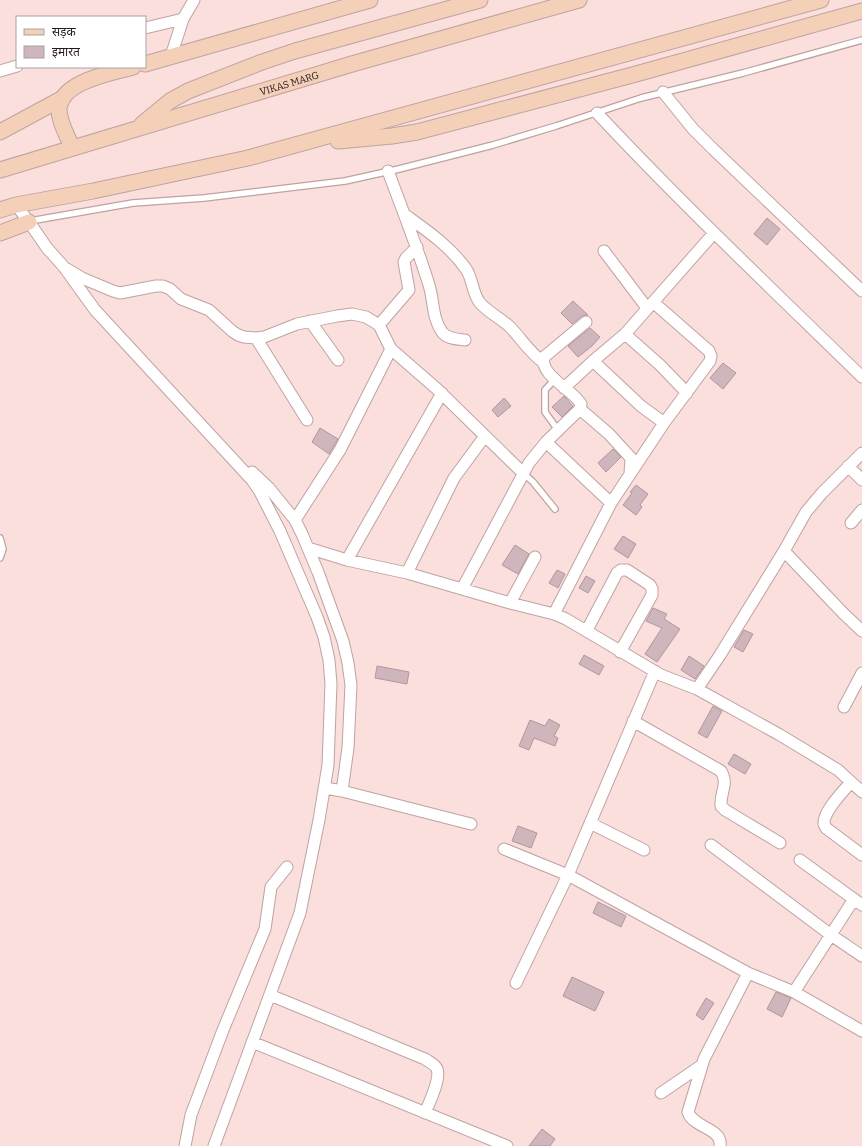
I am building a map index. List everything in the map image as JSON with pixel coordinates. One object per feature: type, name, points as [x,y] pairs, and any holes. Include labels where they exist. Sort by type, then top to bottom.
[{"type":"main road","points":[[146,64],[370,0]]},
{"type":"main road","points":[[138,128],[170,100],[188,91],[262,62],[294,51],[480,0]]},
{"type":"main road","name":"VIKAS MARG","points":[[0,170],[72,147],[359,62],[579,0]]},
{"type":"main road","points":[[0,210],[16,205],[93,191],[248,158],[817,1]]},
{"type":"main road","points":[[302,144],[392,136],[417,132],[636,74],[862,11]]},
{"type":"main road","points":[[0,132],[63,98],[72,88],[84,82],[131,68]]},
{"type":"main road","points":[[63,98],[59,108],[61,121],[72,147]]},
{"type":"main road","points":[[0,161],[41,158]]},
{"type":"main road","points":[[0,233],[29,222]]},
{"type":"street","points":[[171,56],[190,2]]},
{"type":"street","points":[[146,28],[184,19]]},
{"type":"street","points":[[0,71],[16,66]]},
{"type":"street","points":[[663,92],[693,129],[713,150],[862,291]]},
{"type":"street","points":[[597,113],[714,233],[862,377]]},
{"type":"street","points":[[388,172],[417,247],[430,287],[437,324],[444,334],[451,338],[465,340]]},
{"type":"street","points":[[16,205],[95,310],[218,442],[259,490],[280,531],[317,617],[324,637],[329,660],[331,684],[328,765],[320,820],[300,913],[214,1146]]},
{"type":"street","points":[[404,214],[432,234],[455,255],[466,268],[471,278],[474,291],[480,302],[509,326],[542,362],[545,369],[581,404],[580,409],[546,442],[529,463],[462,589]]},
{"type":"street","points":[[564,388],[625,334],[714,233]]},
{"type":"street","points":[[379,325],[409,290],[404,262],[417,247]]},
{"type":"street","points":[[554,614],[611,504],[664,423],[710,361],[711,356],[709,351],[650,305],[604,251]]},
{"type":"street","points":[[64,267],[82,278],[120,293],[163,286],[170,289],[181,299],[209,310],[238,335],[256,338],[264,338],[297,324],[310,321],[352,314],[366,317],[379,325],[391,349],[442,393],[523,473]]},
{"type":"street","points":[[310,321],[338,360]]},
{"type":"street","points":[[542,362],[544,357],[586,322]]},
{"type":"street","points":[[625,334],[660,365],[687,393]]},
{"type":"street","points":[[256,338],[308,420]]},
{"type":"street","points":[[295,520],[340,450],[391,349]]},
{"type":"street","points":[[593,361],[641,406],[664,423]]},
{"type":"street","points":[[347,560],[442,393]]},
{"type":"street","points":[[580,409],[609,434],[631,458],[630,474]]},
{"type":"street","points":[[407,573],[454,478],[485,436]]},
{"type":"street","points":[[218,442],[269,488],[295,520],[308,548],[343,641],[348,663],[350,685],[348,748],[342,791]]},
{"type":"street","points":[[546,442],[611,504]]},
{"type":"street","points":[[697,689],[784,551],[806,512],[822,493],[862,453]]},
{"type":"street","points":[[848,466],[862,480]]},
{"type":"street","points":[[851,523],[862,510]]},
{"type":"street","points":[[308,548],[347,560],[407,573],[510,603],[554,614],[587,630],[620,652],[655,671],[697,689],[780,736],[838,770],[862,792]]},
{"type":"street","points":[[784,551],[862,631]]},
{"type":"street","points":[[510,603],[535,557]]},
{"type":"street","points":[[587,630],[617,573],[621,570],[627,570],[650,584],[652,595],[620,652]]},
{"type":"street","points":[[516,983],[568,875],[655,671]]},
{"type":"street","points":[[844,707],[862,673]]},
{"type":"street","points":[[633,721],[721,771],[725,778],[721,806],[725,810],[780,843]]},
{"type":"street","points":[[851,782],[838,797],[825,817],[824,824],[826,828],[862,855]]},
{"type":"street","points":[[325,788],[471,824]]},
{"type":"street","points":[[590,823],[644,850]]},
{"type":"street","points":[[711,845],[831,935],[862,956]]},
{"type":"street","points":[[504,849],[568,875],[748,973],[794,992],[862,1031]]},
{"type":"street","points":[[794,992],[831,935],[858,902],[800,860]]},
{"type":"street","points":[[185,1146],[191,1115],[222,1030],[265,929],[271,887],[287,867]]},
{"type":"street","points":[[720,1146],[721,1142],[717,1134],[692,1119],[688,1112],[702,1065],[748,973]]},
{"type":"street","points":[[270,995],[425,1059],[433,1064],[438,1071],[438,1078],[425,1113]]},
{"type":"street","points":[[252,1042],[507,1146]]},
{"type":"street","points":[[661,1093],[702,1065]]},
{"type":"lane","points":[[29,222],[133,203],[204,198],[345,181],[388,172],[493,145],[641,98],[743,73],[862,40]]},
{"type":"lane","points":[[555,379],[545,390],[545,412],[558,430]]},
{"type":"lane","points":[[523,473],[533,482],[554,509]]},
{"type":"lane","points":[[0,538],[3,549],[0,558]]},
{"type":"building","points":[[767,218],[780,229],[767,245],[754,234]]},
{"type":"building","points":[[573,301],[588,315],[582,316],[572,324],[561,313]]},
{"type":"building","points":[[590,328],[600,337],[592,346],[578,357],[568,346]]},
{"type":"building","points":[[723,363],[736,373],[723,389],[710,378]]},
{"type":"building","points":[[564,396],[573,406],[562,417],[552,407]]},
{"type":"building","points":[[504,398],[511,406],[498,417],[492,410]]},
{"type":"building","points":[[320,428],[338,439],[329,454],[312,442]]},
{"type":"building","points":[[613,449],[621,457],[606,472],[598,463]]},
{"type":"building","points":[[636,485],[648,494],[640,505],[642,507],[636,515],[623,505],[632,493],[630,492]]},
{"type":"building","points":[[623,536],[636,544],[628,558],[614,549]]},
{"type":"building","points":[[515,545],[529,554],[518,574],[502,565]]},
{"type":"building","points":[[557,570],[565,574],[558,588],[549,583]]},
{"type":"building","points":[[586,576],[595,581],[588,593],[579,588]]},
{"type":"building","points":[[653,608],[667,614],[664,619],[680,629],[657,662],[645,654],[662,628],[646,621]]},
{"type":"building","points":[[744,630],[753,634],[743,652],[734,647]]},
{"type":"building","points":[[584,655],[604,666],[599,675],[579,664]]},
{"type":"building","points":[[689,656],[704,666],[695,679],[681,670]]},
{"type":"building","points":[[377,666],[409,672],[407,684],[375,678]]},
{"type":"building","points":[[713,706],[722,711],[707,738],[698,733]]},
{"type":"building","points":[[549,719],[560,725],[554,736],[558,738],[555,746],[534,738],[529,750],[519,746],[530,720],[545,726]]},
{"type":"building","points":[[734,754],[751,764],[745,774],[728,764]]},
{"type":"building","points":[[518,826],[537,833],[531,848],[512,841]]},
{"type":"building","points":[[598,902],[626,916],[621,927],[593,913]]},
{"type":"building","points":[[572,977],[604,992],[595,1011],[563,996]]},
{"type":"building","points":[[776,992],[791,998],[782,1017],[767,1009]]},
{"type":"building","points":[[706,998],[714,1003],[703,1020],[696,1015]]},
{"type":"building","points":[[542,1129],[555,1139],[550,1146],[529,1146]]}]
